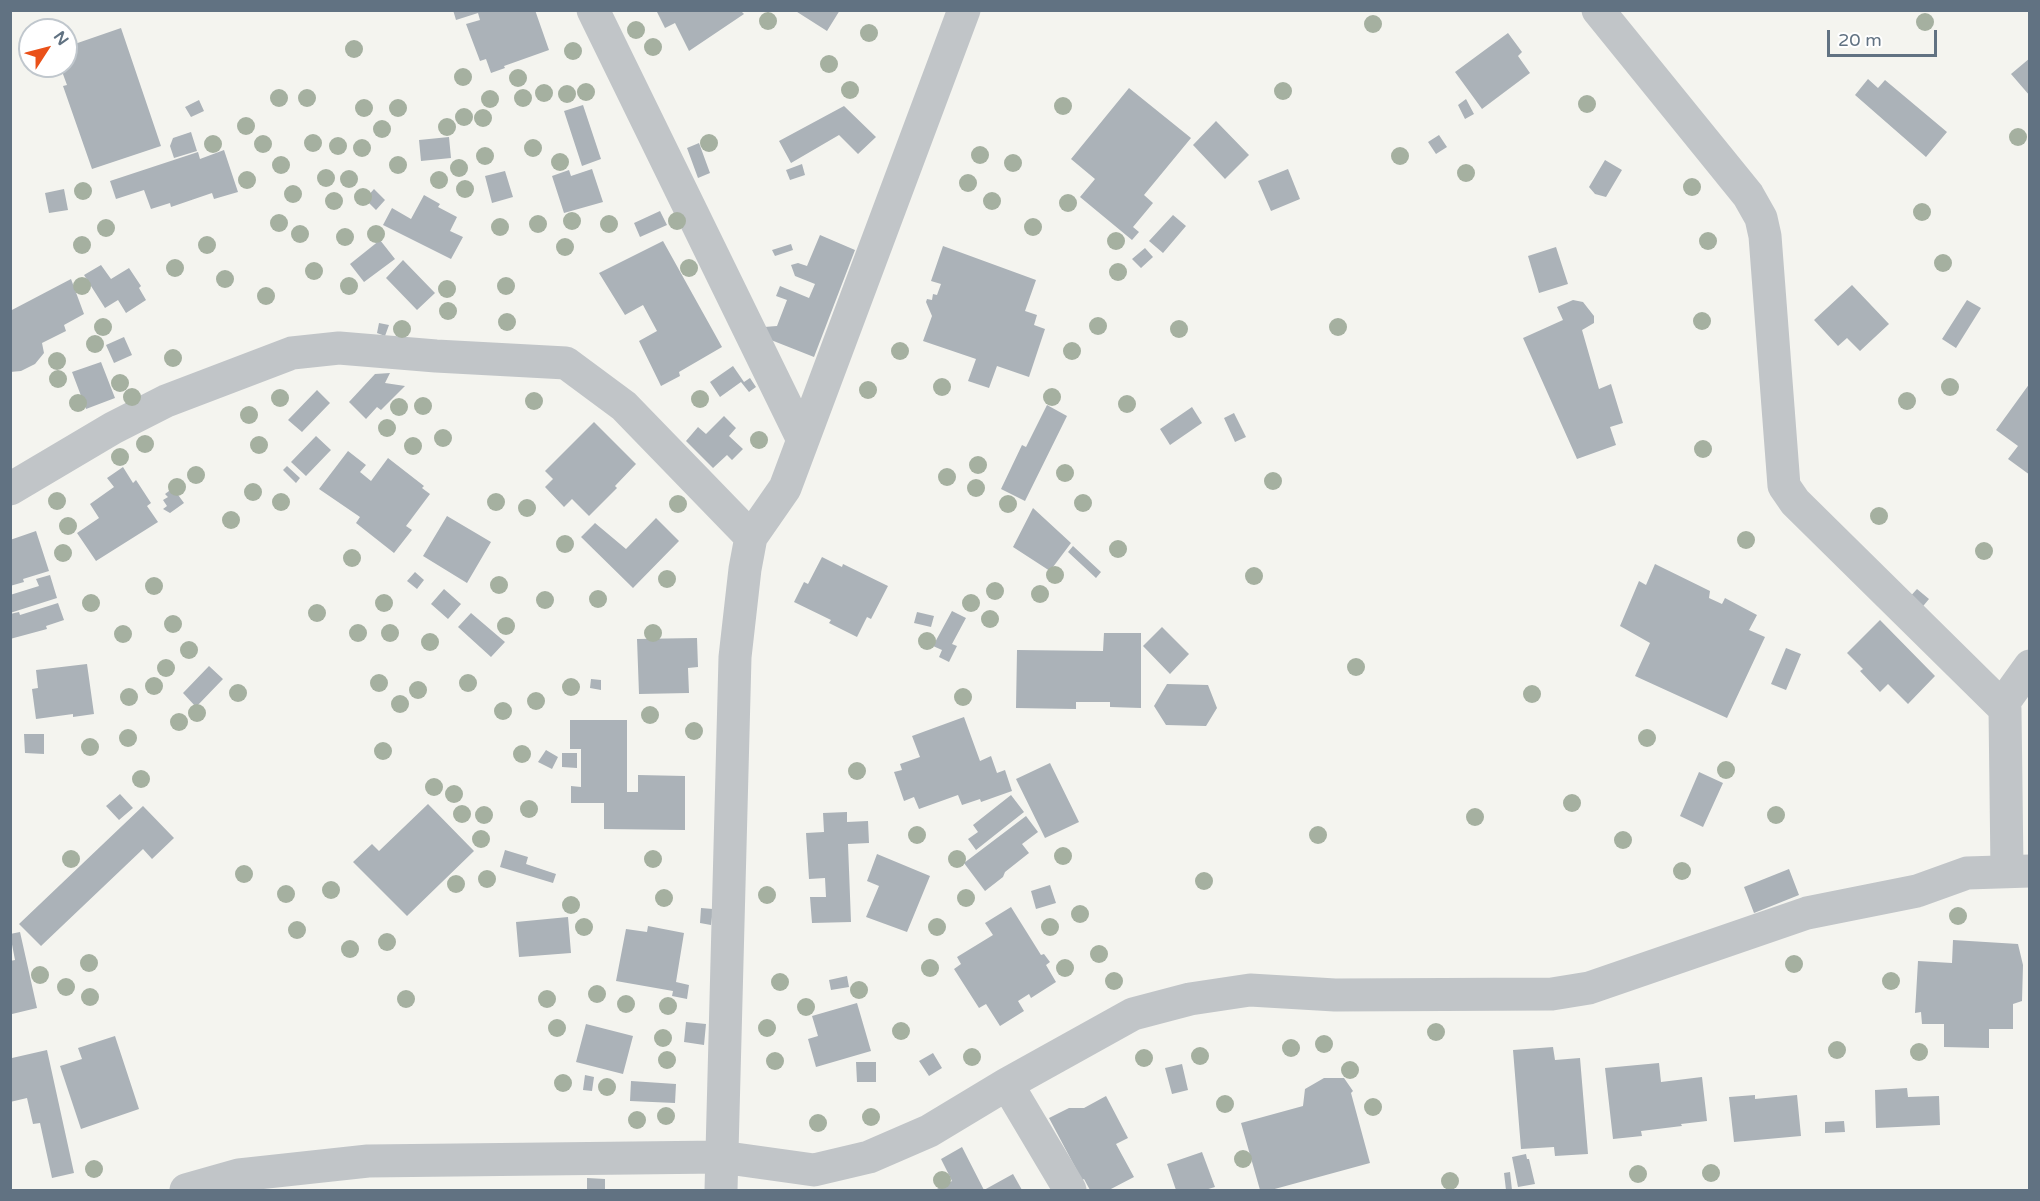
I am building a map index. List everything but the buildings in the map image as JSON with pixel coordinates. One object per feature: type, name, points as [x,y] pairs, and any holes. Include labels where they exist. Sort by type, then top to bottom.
[{"type":"street","points":[[593,10],[803,440]]},
{"type":"street","points":[[721,1191],[735,657],[751,537],[786,488],[964,10]]},
{"type":"street","points":[[186,1191],[239,1175],[368,1161],[721,1157],[814,1170],[869,1158],[929,1131],[1006,1084],[1133,1014],[1190,999],[1250,990],[1335,995],[1552,994],[1589,987],[1807,913],[1917,891],[1967,873],[2018,871],[2005,709],[1795,502],[1784,486],[1765,236],[1761,218],[1748,195],[1598,10]]},
{"type":"street","points":[[10,489],[113,428],[166,401],[291,353],[339,348],[566,363],[624,406],[751,537]]},
{"type":"street","points":[[2002,705],[2030,666]]},
{"type":"street","points":[[1006,1084],[1070,1191]]}]
